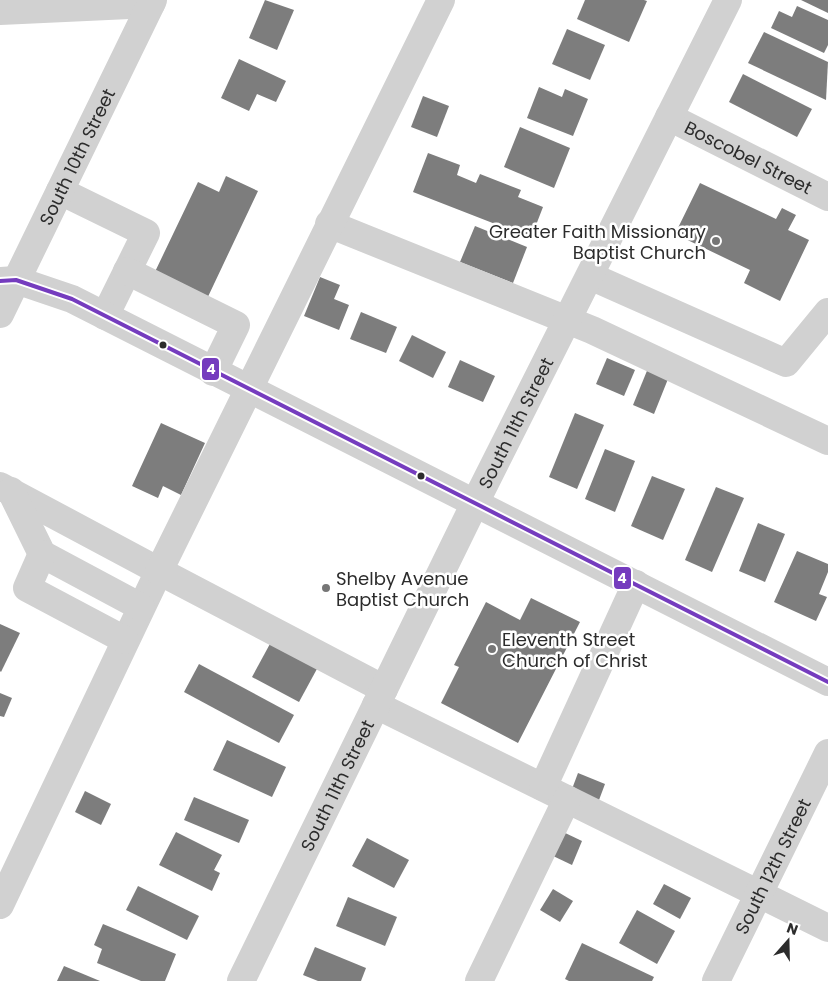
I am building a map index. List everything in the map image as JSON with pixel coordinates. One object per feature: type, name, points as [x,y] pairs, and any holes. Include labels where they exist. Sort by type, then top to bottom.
[{"type":"street","points":[[0,905],[158,571],[441,0]]},
{"type":"street","name":"South 11th Street","points":[[241,981],[475,503],[728,0]]},
{"type":"street","points":[[0,11],[152,2]]},
{"type":"street","name":"South 10th Street","points":[[0,314],[8,280],[60,191],[152,2]]},
{"type":"street","name":"Boscobel Street","points":[[669,117],[828,197]]},
{"type":"street","points":[[60,191],[146,232],[105,316]]},
{"type":"street","points":[[329,224],[568,320],[634,349],[828,442]]},
{"type":"street","points":[[127,271],[236,325],[213,372]]},
{"type":"street","points":[[590,276],[786,362],[828,312]]},
{"type":"street","points":[[8,280],[72,299],[247,390],[828,682]]},
{"type":"street","points":[[5,489],[158,571],[380,697],[555,793],[828,928]]},
{"type":"street","points":[[5,489],[42,554],[141,607]]},
{"type":"street","points":[[42,554],[27,588],[125,640]]},
{"type":"street","points":[[479,981],[555,793],[636,584]]},
{"type":"street","name":"South 12th Street","points":[[716,981],[828,753]]},
{"type":"building","points":[[265,0],[294,10],[277,50],[249,38]]},
{"type":"building","points":[[585,0],[647,1],[629,42],[577,19]]},
{"type":"building","points":[[801,0],[828,0],[828,13]]},
{"type":"building","points":[[797,6],[828,20],[828,45],[824,53],[771,28],[779,11],[792,17]]},
{"type":"building","points":[[567,29],[605,45],[590,80],[552,64]]},
{"type":"building","points":[[764,32],[828,62],[826,100],[748,63]]},
{"type":"building","points":[[239,59],[286,81],[276,102],[257,94],[249,111],[221,98]]},
{"type":"building","points":[[743,74],[812,109],[797,137],[729,102]]},
{"type":"building","points":[[539,87],[562,97],[565,89],[588,99],[573,136],[527,118]]},
{"type":"building","points":[[423,96],[449,106],[437,137],[411,127]]},
{"type":"building","points":[[520,127],[570,148],[554,188],[504,167]]},
{"type":"building","points":[[428,153],[460,165],[457,175],[476,183],[480,174],[521,190],[518,197],[543,207],[531,238],[413,192]]},
{"type":"building","points":[[226,176],[258,191],[205,303],[152,278],[198,182],[219,192]]},
{"type":"building","points":[[700,183],[776,219],[782,208],[796,215],[788,230],[809,240],[780,301],[744,283],[750,270],[675,234]]},
{"type":"building","points":[[475,226],[527,247],[513,283],[460,262]]},
{"type":"building","points":[[320,277],[340,285],[334,299],[349,305],[339,330],[304,316]]},
{"type":"building","points":[[361,312],[397,327],[386,353],[350,339]]},
{"type":"building","points":[[412,335],[446,352],[433,378],[399,361]]},
{"type":"building","points":[[607,358],[635,370],[624,396],[596,384]]},
{"type":"building","points":[[460,360],[495,376],[483,402],[448,387]]},
{"type":"building","points":[[651,361],[672,369],[654,414],[633,405]]},
{"type":"building","points":[[575,413],[604,425],[577,489],[549,477]]},
{"type":"building","points":[[161,423],[205,443],[181,495],[163,486],[158,498],[132,486]]},
{"type":"building","points":[[605,449],[635,461],[615,512],[585,499]]},
{"type":"building","points":[[652,476],[685,489],[663,540],[631,526]]},
{"type":"building","points":[[716,487],[744,498],[712,572],[685,560]]},
{"type":"building","points":[[758,523],[785,534],[765,582],[739,571]]},
{"type":"building","points":[[797,551],[828,564],[828,572],[819,594],[827,597],[816,621],[774,602]]},
{"type":"building","points":[[531,598],[580,622],[518,743],[441,703],[459,667],[454,665],[486,602],[520,620]]},
{"type":"building","points":[[0,624],[20,633],[1,672],[0,671]]},
{"type":"building","points":[[271,642],[318,667],[299,702],[252,677]]},
{"type":"building","points":[[199,664],[294,715],[279,743],[184,692]]},
{"type":"building","points":[[0,693],[12,698],[4,717],[0,716]]},
{"type":"building","points":[[227,740],[286,767],[272,797],[213,770]]},
{"type":"building","points":[[578,773],[605,784],[599,800],[572,789]]},
{"type":"building","points":[[85,791],[111,804],[101,825],[75,812]]},
{"type":"building","points":[[194,797],[249,820],[239,843],[184,820]]},
{"type":"building","points":[[561,831],[582,841],[572,865],[551,855]]},
{"type":"building","points":[[176,832],[222,855],[214,870],[220,873],[212,891],[159,865]]},
{"type":"building","points":[[367,838],[409,860],[394,888],[352,866]]},
{"type":"building","points":[[664,884],[691,898],[680,919],[653,904]]},
{"type":"building","points":[[138,886],[199,916],[187,940],[126,910]]},
{"type":"building","points":[[553,889],[573,901],[560,922],[540,910]]},
{"type":"building","points":[[348,897],[397,917],[385,946],[336,926]]},
{"type":"building","points":[[637,910],[675,931],[657,964],[619,943]]},
{"type":"building","points":[[103,924],[176,954],[165,981],[141,981],[97,963],[102,949],[94,945]]},
{"type":"building","points":[[582,943],[654,977],[652,981],[569,981],[565,979]]},
{"type":"building","points":[[315,947],[366,968],[361,981],[318,981],[303,975]]},
{"type":"building","points":[[64,966],[100,981],[57,981]]},
{"type":"transit line","name":"4","points":[[0,281],[16,280],[72,299],[828,682]]},
{"type":"place","name":"Greater Faith Missionary Baptist Church","points":[[716,241]]},
{"type":"place","name":"Shelby Avenue Baptist Church","points":[[326,588]]},
{"type":"place","name":"Eleventh Street Church of Christ","points":[[492,649]]}]
